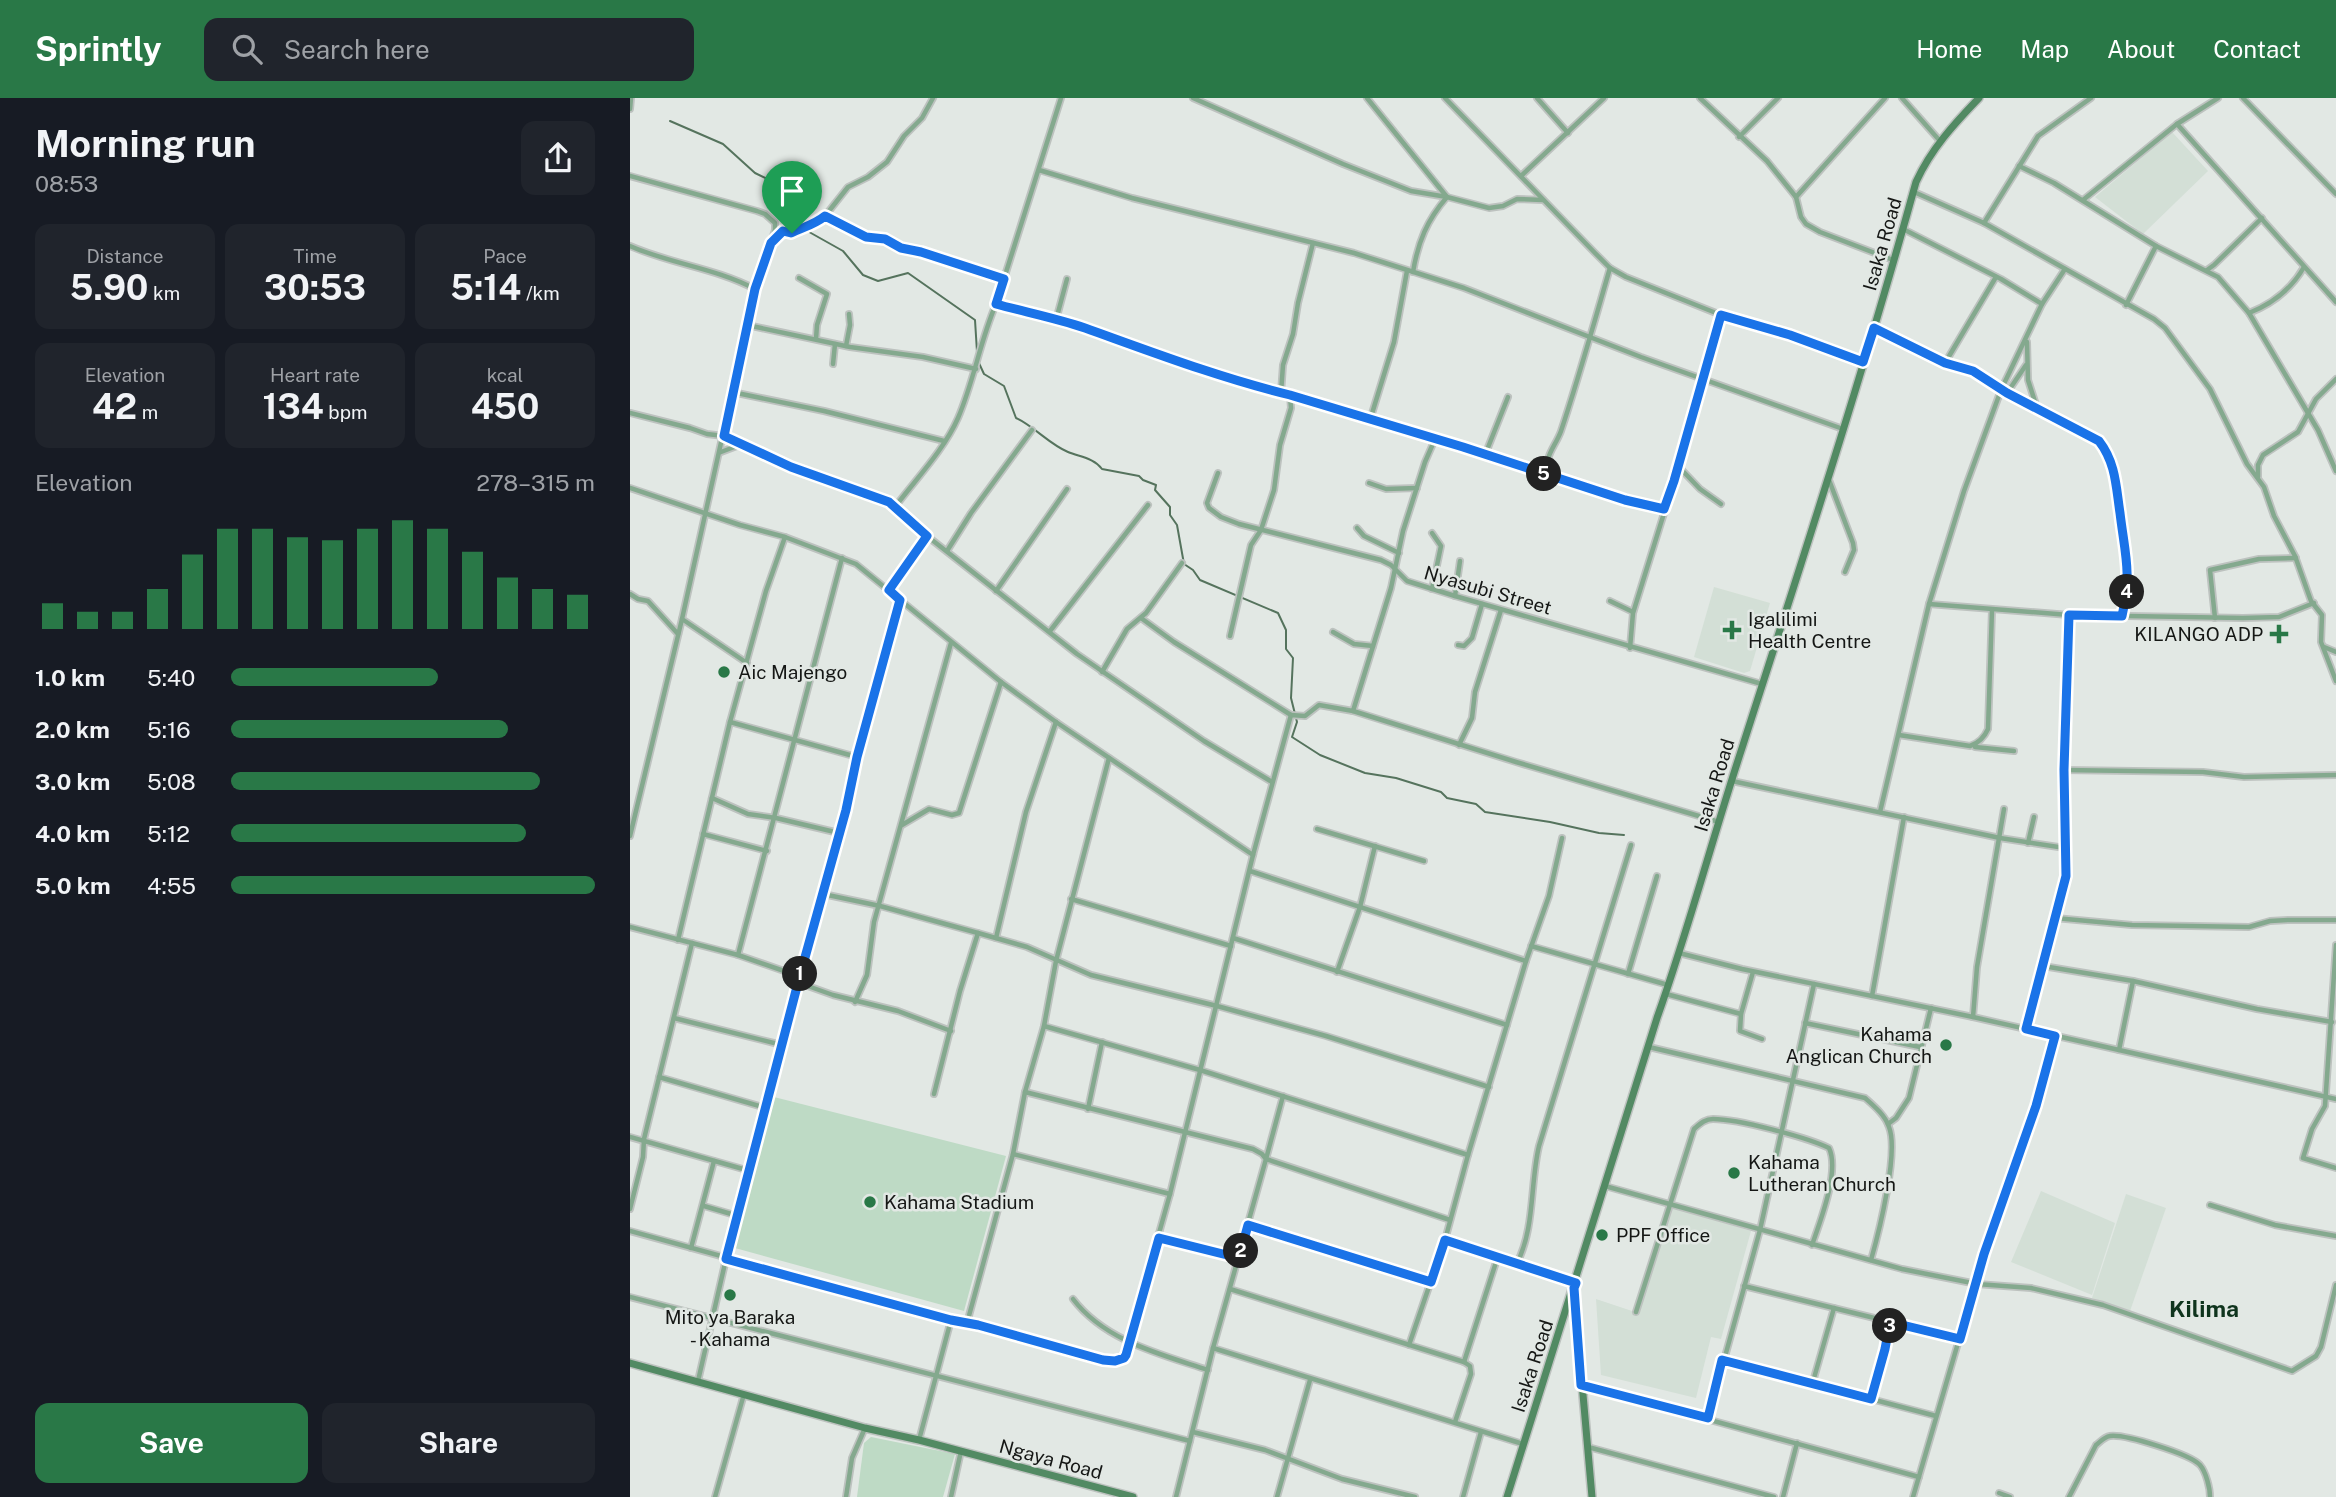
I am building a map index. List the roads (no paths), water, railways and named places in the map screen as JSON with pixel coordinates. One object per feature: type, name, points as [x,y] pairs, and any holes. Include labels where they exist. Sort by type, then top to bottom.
[{"type":"street","points":[[630,109],[631,98]]},
{"type":"street","points":[[771,243],[783,231],[791,233],[803,226],[811,226],[825,216],[848,187],[869,177],[887,162],[904,136],[922,118],[933,98]]},
{"type":"street","points":[[895,508],[944,441],[958,417],[976,369],[986,327],[996,304],[1061,98]]},
{"type":"street","points":[[1193,98],[1410,191],[1489,208],[1503,206],[1517,199],[1544,200]]},
{"type":"street","points":[[1367,98],[1447,197]]},
{"type":"street","points":[[1445,98],[1610,268],[1721,315],[1790,335],[1863,362]]},
{"type":"street","points":[[1537,98],[1568,133]]},
{"type":"street","points":[[1521,176],[1604,98]]},
{"type":"street","points":[[1700,98],[1767,161],[1796,197],[1801,217],[1806,224],[1820,232],[1894,260]]},
{"type":"street","points":[[1739,137],[1778,98]]},
{"type":"street","points":[[1796,197],[1885,98]]},
{"type":"street","points":[[1902,98],[1940,141]]},
{"type":"street","name":"Isaka Road","points":[[1507,1497],[1731,780],[1844,430],[1913,192],[1927,159],[1979,98]]},
{"type":"street","points":[[1984,223],[2038,136],[2091,98]]},
{"type":"street","points":[[2083,200],[2177,124],[2218,98]]},
{"type":"street","points":[[2243,98],[2336,194]]},
{"type":"street","points":[[2177,124],[2336,302]]},
{"type":"street","points":[[2019,166],[2083,200],[2156,246],[2218,277],[2249,313],[2308,413],[2336,471]]},
{"type":"street","points":[[1039,170],[1132,198],[1354,253],[1464,288],[1703,380],[1844,430]]},
{"type":"street","points":[[630,176],[765,214],[772,218],[776,226],[755,289],[724,436],[630,836]]},
{"type":"street","points":[[1913,192],[1984,223],[2126,305],[2154,318],[2165,328],[2210,389],[2244,460],[2258,477],[2278,525],[2296,558],[2311,601],[2320,610],[2323,620],[2322,647],[2336,681]]},
{"type":"street","points":[[1370,420],[1421,238],[1432,215],[1447,197]]},
{"type":"street","points":[[825,216],[866,237],[885,239],[901,248],[1004,279]]},
{"type":"street","points":[[2206,270],[2262,218]]},
{"type":"street","points":[[1903,229],[2042,304]]},
{"type":"street","points":[[1281,393],[1283,365],[1293,334],[1313,243]]},
{"type":"street","points":[[630,246],[706,268],[737,279],[755,289]]},
{"type":"street","points":[[2126,305],[2156,246]]},
{"type":"street","points":[[2249,313],[2265,307],[2275,299],[2295,281],[2305,267]]},
{"type":"street","points":[[1551,476],[1546,466],[1547,457],[1559,437],[1610,268]]},
{"type":"street","points":[[1880,812],[1929,604],[1964,491],[2042,304],[2065,269]]},
{"type":"street","points":[[1945,363],[1996,277]]},
{"type":"street","points":[[799,278],[827,294],[817,325],[816,339]]},
{"type":"street","points":[[1056,320],[1067,279]]},
{"type":"street","points":[[996,304],[1056,320],[1204,371],[1435,439],[1625,500],[1664,509]]},
{"type":"street","points":[[846,346],[849,314]]},
{"type":"street","points":[[1630,648],[1633,612],[1721,315]]},
{"type":"street","points":[[747,324],[835,344],[923,357],[976,369]]},
{"type":"street","points":[[1874,328],[1945,363],[1973,371],[2004,391],[2099,441],[2113,467],[2128,558],[2128,585],[2122,616]]},
{"type":"street","points":[[2028,337],[2030,389],[2038,409]]},
{"type":"street","points":[[833,364],[835,344]]},
{"type":"street","points":[[2004,391],[2027,364]]},
{"type":"street","points":[[2258,477],[2258,465],[2263,455],[2298,432],[2323,390],[2336,379]]},
{"type":"street","points":[[732,392],[824,411],[944,441]]},
{"type":"street","points":[[1230,636],[1248,553],[1261,530],[1276,481],[1280,445],[1291,408],[1290,395]]},
{"type":"street","points":[[1485,455],[1508,397]]},
{"type":"street","points":[[630,413],[724,436],[791,467],[874,496],[895,508],[1102,673],[1203,741],[1272,782]]},
{"type":"street","points":[[947,551],[971,513],[1032,430]]},
{"type":"street","points":[[1353,711],[1395,570],[1403,531],[1435,439]]},
{"type":"street","points":[[720,452],[743,444]]},
{"type":"street","points":[[1678,466],[1700,489],[1721,504]]},
{"type":"street","name":"Nyasubi Street","points":[[1218,473],[1207,503],[1209,508],[1221,517],[1261,530],[1381,560],[1407,581],[1432,589],[1762,684]]},
{"type":"street","points":[[1828,479],[1853,542],[1854,550],[1845,572]]},
{"type":"street","points":[[1369,483],[1386,489],[1417,488]]},
{"type":"street","points":[[630,488],[785,537],[856,564],[1001,682],[1253,855]]},
{"type":"street","points":[[996,591],[1067,489]]},
{"type":"street","points":[[1050,631],[1148,505]]},
{"type":"street","points":[[1357,527],[1364,536],[1399,552]]},
{"type":"street","points":[[1432,533],[1441,546],[1432,589]]},
{"type":"street","points":[[889,590],[927,536]]},
{"type":"street","points":[[678,940],[730,722],[766,591],[785,537]]},
{"type":"street","points":[[738,955],[842,558]]},
{"type":"street","points":[[2215,618],[2210,570],[2259,559],[2296,558]]},
{"type":"street","points":[[1455,596],[1460,561]]},
{"type":"street","points":[[1102,673],[1127,629],[1140,618],[1182,563]]},
{"type":"street","points":[[630,594],[648,601],[678,634]]},
{"type":"street","points":[[698,1381],[726,1259],[900,600]]},
{"type":"street","points":[[1610,601],[1633,612]]},
{"type":"street","points":[[1929,604],[2069,615],[2215,618],[2278,617],[2314,603]]},
{"type":"street","points":[[1458,645],[1464,646],[1470,642],[1482,604]]},
{"type":"street","points":[[1460,745],[1472,718],[1475,692],[1501,610]]},
{"type":"street","points":[[1970,746],[1980,741],[1987,729],[1992,610]]},
{"type":"street","points":[[2026,1029],[2066,876],[2064,770],[2069,615]]},
{"type":"street","points":[[1140,618],[1291,715],[1305,716],[1318,705],[1353,711],[1720,822]]},
{"type":"street","points":[[682,619],[747,663]]},
{"type":"street","points":[[1333,632],[1354,645],[1373,646]]},
{"type":"street","points":[[855,1002],[867,975],[873,930],[951,643]]},
{"type":"street","points":[[2322,647],[2336,652]]},
{"type":"street","points":[[901,826],[929,808],[952,815],[960,813],[1001,682]]},
{"type":"street","points":[[630,1231],[1103,1360],[1124,1358],[1159,1238],[1253,855],[1291,715]]},
{"type":"street","points":[[730,722],[857,757]]},
{"type":"street","points":[[996,938],[1026,812],[1056,722]]},
{"type":"street","points":[[1899,735],[2014,751]]},
{"type":"street","points":[[967,1323],[1013,1154],[1071,899],[1109,758]]},
{"type":"street","points":[[2064,770],[2203,772],[2244,777],[2336,775]]},
{"type":"street","points":[[1731,780],[2000,838],[2065,848]]},
{"type":"street","points":[[712,798],[748,814],[776,818],[839,834]]},
{"type":"street","points":[[1973,1017],[1977,967],[2004,809]]},
{"type":"street","points":[[1872,996],[1904,817]]},
{"type":"street","points":[[2028,843],[2034,817]]},
{"type":"street","points":[[1317,829],[1424,861]]},
{"type":"street","points":[[703,834],[767,851]]},
{"type":"street","points":[[1409,1345],[1445,1240],[1526,961],[1549,896],[1562,838]]},
{"type":"street","points":[[1517,1263],[1525,1247],[1539,1146],[1631,845]]},
{"type":"street","points":[[1337,972],[1360,907],[1375,846]]},
{"type":"street","points":[[1250,871],[1526,961]]},
{"type":"street","points":[[1628,974],[1657,876]]},
{"type":"street","points":[[823,894],[880,906],[996,938],[1027,947],[1091,975],[1326,1036],[1489,1087]]},
{"type":"street","points":[[1071,899],[1231,946]]},
{"type":"street","points":[[2055,918],[2132,925],[2249,927],[2270,921],[2336,920]]},
{"type":"street","points":[[630,928],[738,955],[786,972],[805,985],[855,1002],[898,1011],[951,1031]]},
{"type":"street","points":[[934,1094],[970,954],[978,933]]},
{"type":"street","points":[[1233,938],[1507,1025]]},
{"type":"street","points":[[630,1209],[643,1157],[643,1139],[692,943]]},
{"type":"street","points":[[2336,945],[2325,1107],[2312,1129],[2303,1158],[2336,1168]]},
{"type":"street","points":[[1531,946],[1628,974],[1741,1014]]},
{"type":"street","points":[[1679,953],[1753,972],[1973,1017],[2336,1099]]},
{"type":"street","points":[[2043,966],[2133,981],[2257,1009],[2332,1022]]},
{"type":"street","points":[[1753,972],[1741,1014],[1740,1031],[1762,1039]]},
{"type":"street","points":[[2119,1050],[2133,981]]},
{"type":"street","points":[[1708,1418],[1760,1230],[1814,984]]},
{"type":"street","points":[[1888,1124],[1896,1118],[1909,1098],[1931,1009]]},
{"type":"street","points":[[674,1018],[782,1045]]},
{"type":"street","points":[[1805,1023],[1921,1047]]},
{"type":"street","points":[[1044,1026],[1200,1070],[1468,1155]]},
{"type":"street","points":[[1913,1497],[1984,1254],[2036,1106],[2055,1036]]},
{"type":"street","points":[[1088,1109],[1102,1042]]},
{"type":"street","points":[[1648,1047],[1865,1098],[1888,1124],[1891,1136],[1881,1221],[1871,1260]]},
{"type":"street","points":[[659,1077],[766,1108]]},
{"type":"street","points":[[1025,1092],[1253,1149],[1266,1159],[1450,1220]]},
{"type":"street","points":[[1176,1497],[1213,1348],[1283,1096]]},
{"type":"street","points":[[1636,1312],[1694,1129],[1710,1118],[1781,1133],[1829,1148],[1832,1173],[1812,1245]]},
{"type":"street","points":[[630,1137],[750,1171]]},
{"type":"street","points":[[1013,1154],[1170,1194]]},
{"type":"street","points":[[691,1248],[714,1161]]},
{"type":"street","points":[[1605,1186],[1939,1278],[2031,1288],[2102,1305],[2292,1371],[2316,1356],[2321,1348],[2336,1285]]},
{"type":"street","points":[[704,1206],[738,1216]]},
{"type":"street","points":[[2210,1206],[2275,1225],[2336,1236]]},
{"type":"street","points":[[1248,1225],[1431,1282]]},
{"type":"street","points":[[1159,1238],[1239,1258]]},
{"type":"street","points":[[1445,1240],[1517,1263],[1575,1286],[1591,1497]]},
{"type":"street","points":[[1464,1362],[1497,1256]]},
{"type":"street","points":[[1744,1286],[1960,1339]]},
{"type":"street","points":[[1230,1289],[1471,1366],[1471,1374],[1455,1422]]},
{"type":"street","points":[[630,1297],[1190,1441]]},
{"type":"street","points":[[1073,1300],[1082,1311],[1128,1343],[1208,1370]]},
{"type":"street","points":[[1812,1385],[1834,1308]]},
{"type":"street","points":[[919,1440],[951,1320]]},
{"type":"street","points":[[1871,1399],[1890,1322]]},
{"type":"street","points":[[1213,1348],[1524,1444]]},
{"type":"street","points":[[1722,1360],[1936,1416]]},
{"type":"street","name":"Ngaya Road","points":[[630,1363],[865,1428],[1133,1497]]},
{"type":"street","points":[[1277,1497],[1310,1380]]},
{"type":"street","points":[[1581,1385],[1919,1476]]},
{"type":"street","points":[[715,1497],[744,1394]]},
{"type":"street","points":[[846,1497],[852,1458],[865,1428]]},
{"type":"street","points":[[1193,1432],[1265,1450],[1342,1479],[1415,1497]]},
{"type":"street","points":[[1463,1497],[1481,1432]]},
{"type":"street","points":[[2069,1497],[2096,1446],[2111,1436],[2153,1444],[2193,1460],[2204,1472],[2210,1497]]},
{"type":"street","points":[[1783,1497],[1797,1443]]},
{"type":"street","points":[[1587,1447],[1774,1497]]},
{"type":"street","points":[[951,1497],[961,1451]]},
{"type":"street","points":[[1999,1493],[2010,1497]]},
{"type":"waterway","points":[[670,121],[723,144],[755,173],[788,189],[790,202],[780,208],[798,225]]},
{"type":"waterway","points":[[802,228],[843,251],[863,275],[878,281],[908,273],[975,320],[977,352]]},
{"type":"waterway","points":[[978,361],[984,374],[1004,386],[1016,418],[1061,449],[1091,460],[1102,469],[1139,476],[1156,485],[1155,490],[1170,507],[1170,515],[1177,525],[1184,564],[1193,570],[1200,580],[1278,613],[1286,630],[1286,649],[1293,658],[1291,698],[1297,722],[1292,737],[1320,755],[1365,773],[1396,778],[1441,792],[1447,798],[1476,804],[1485,812],[1599,833],[1624,835]]},
{"type":"place","name":"Igalilimi Health Centre","points":[[1732,630]]},
{"type":"place","name":"KILANGO ADP","points":[[2279,634]]},
{"type":"place","name":"Aic Majengo","points":[[724,672]]},
{"type":"place","name":"Kahama Anglican Church","points":[[1946,1045]]},
{"type":"place","name":"Kahama Lutheran Church","points":[[1734,1173]]},
{"type":"place","name":"Kahama Stadium","points":[[870,1202]]},
{"type":"place","name":"PPF Office","points":[[1602,1235]]},
{"type":"place","name":"Mito ya Baraka - Kahama","points":[[730,1295]]},
{"type":"district","name":"Kilima","points":[[2204,1308]]}]
